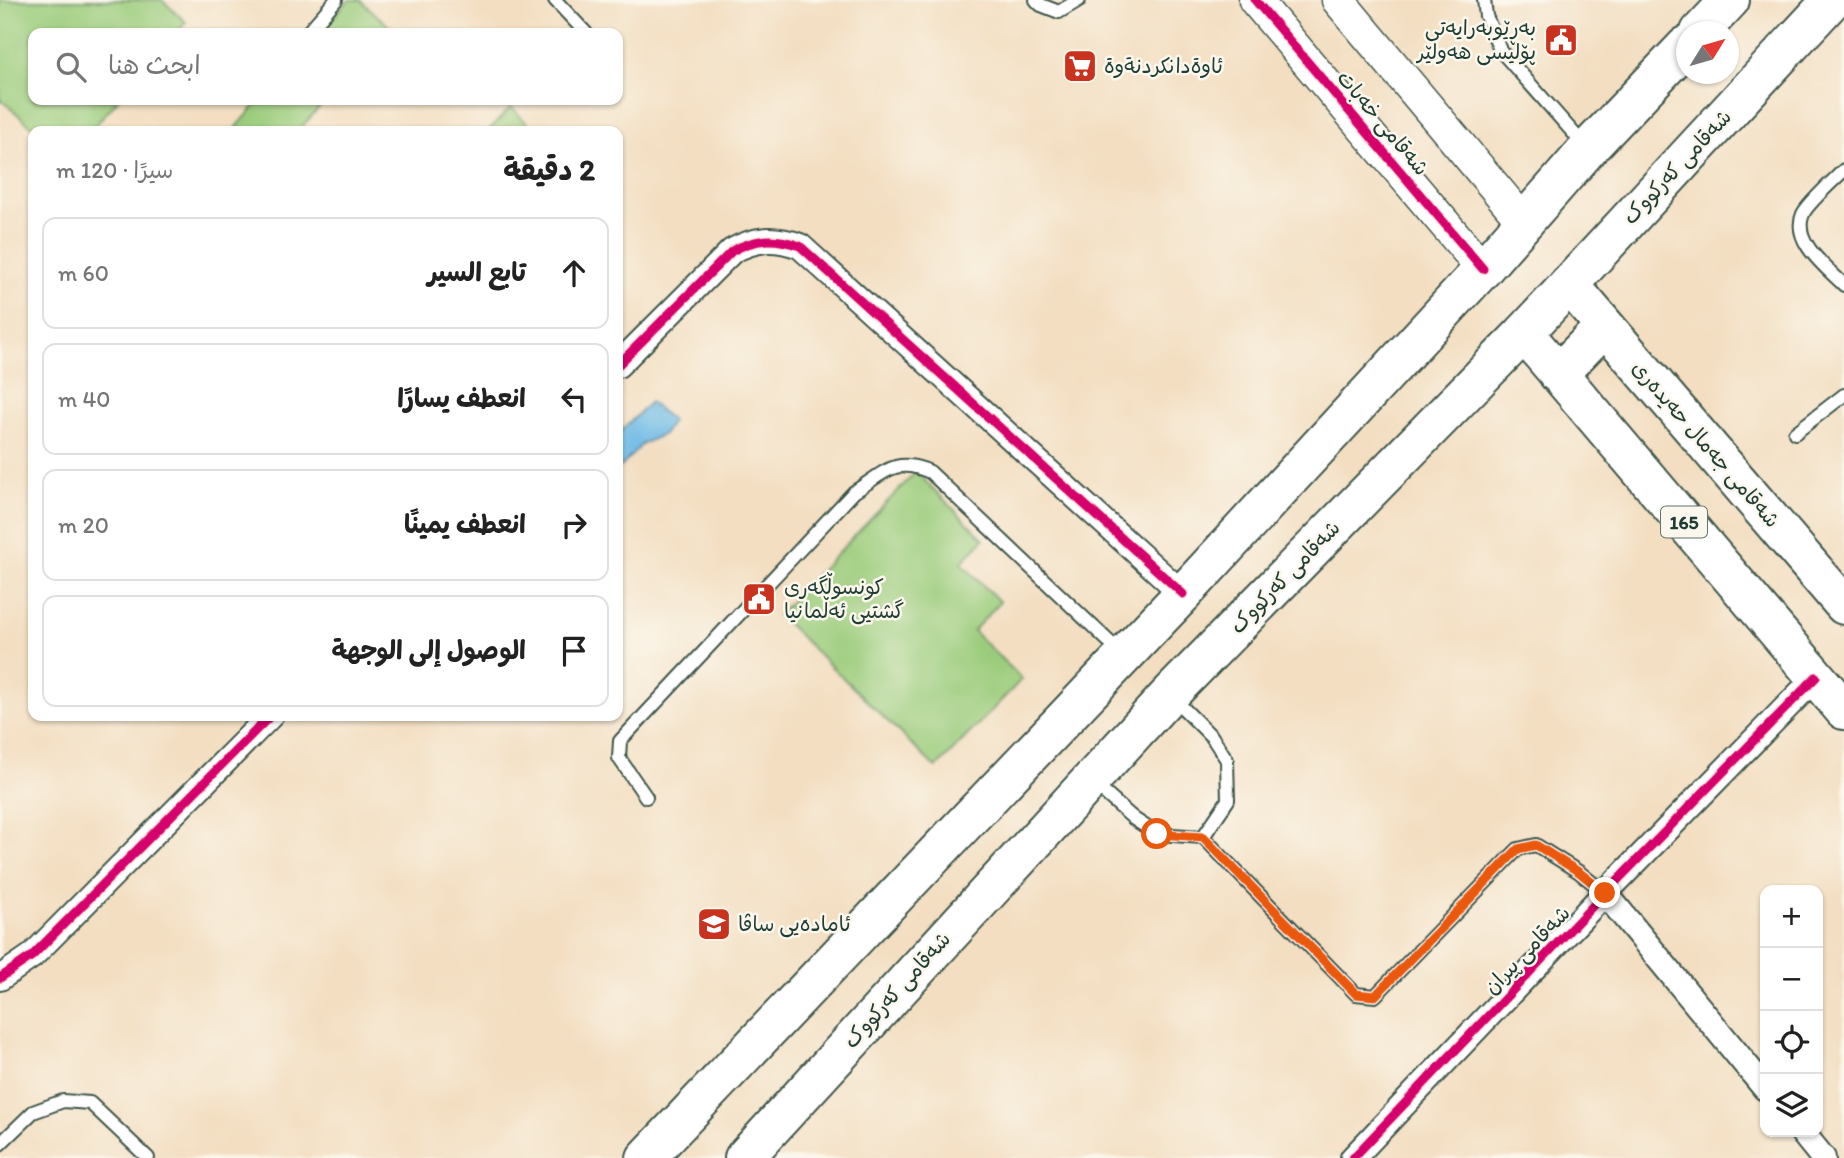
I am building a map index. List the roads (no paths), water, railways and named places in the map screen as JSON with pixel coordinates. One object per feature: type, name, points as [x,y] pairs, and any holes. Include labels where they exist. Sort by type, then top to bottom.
[{"type":"main road","points":[[1710,21],[1730,0]]},
{"type":"main road","name":"شەقامی کەرکووک","points":[[744,1158],[1089,780],[1524,334],[1832,0]]},
{"type":"main road","points":[[646,1158],[1183,594],[1483,269],[1588,149],[1676,57]]},
{"type":"main road","name":"شەقامی جەمال حەیدەری","points":[[1569,284],[1844,605]]},
{"type":"main road","points":[[1558,374],[1605,326]]},
{"type":"main road","name":"165","points":[[1524,334],[1844,710]]},
{"type":"street","name":"شەقامی خەبات","points":[[1255,0],[1483,269]]},
{"type":"street","points":[[1338,0],[1524,222]]},
{"type":"street","points":[[623,360],[732,251],[765,239],[783,240],[800,246],[1183,594]]},
{"type":"street","name":"شەقامی پیران","points":[[1353,1158],[1605,893],[1816,677]]},
{"type":"street","points":[[0,978],[32,956],[265,721]]},
{"type":"street","points":[[1605,893],[1760,1082]]},
{"type":"lane","points":[[311,28],[336,0]]},
{"type":"lane","points":[[555,0],[581,28]]},
{"type":"lane","points":[[1036,0],[1041,5],[1059,12],[1079,0]]},
{"type":"lane","points":[[1485,0],[1486,16],[1500,50],[1588,149]]},
{"type":"lane","points":[[1844,170],[1803,213],[1801,232],[1814,254],[1844,285]]},
{"type":"lane","points":[[1795,433],[1844,395]]},
{"type":"lane","points":[[646,797],[619,758],[620,741],[854,492],[897,465],[913,465],[930,472],[1124,656]]},
{"type":"lane","points":[[1170,695],[1212,737],[1227,760],[1228,800],[1203,837]]},
{"type":"lane","points":[[1089,780],[1157,834],[1203,837],[1356,994],[1375,996],[1518,849],[1536,845],[1579,872],[1605,893]]},
{"type":"lane","points":[[0,1144],[33,1112],[63,1101],[90,1103],[148,1158]]},
{"type":"water","points":[[650,402],[672,421],[664,434],[642,444],[623,465],[623,429]]},
{"type":"place","name":"بەڕێوبەرایەتی پۆلیسی هەولێر","points":[[1561,40]]},
{"type":"place","name":"ئاوةدانكردنةوة","points":[[1080,66]]},
{"type":"place","name":"کونسوڵگەری گشتیی ئەڵمانیا","points":[[759,599]]},
{"type":"place","name":"ئامادەیی ساڤا","points":[[714,924]]}]
